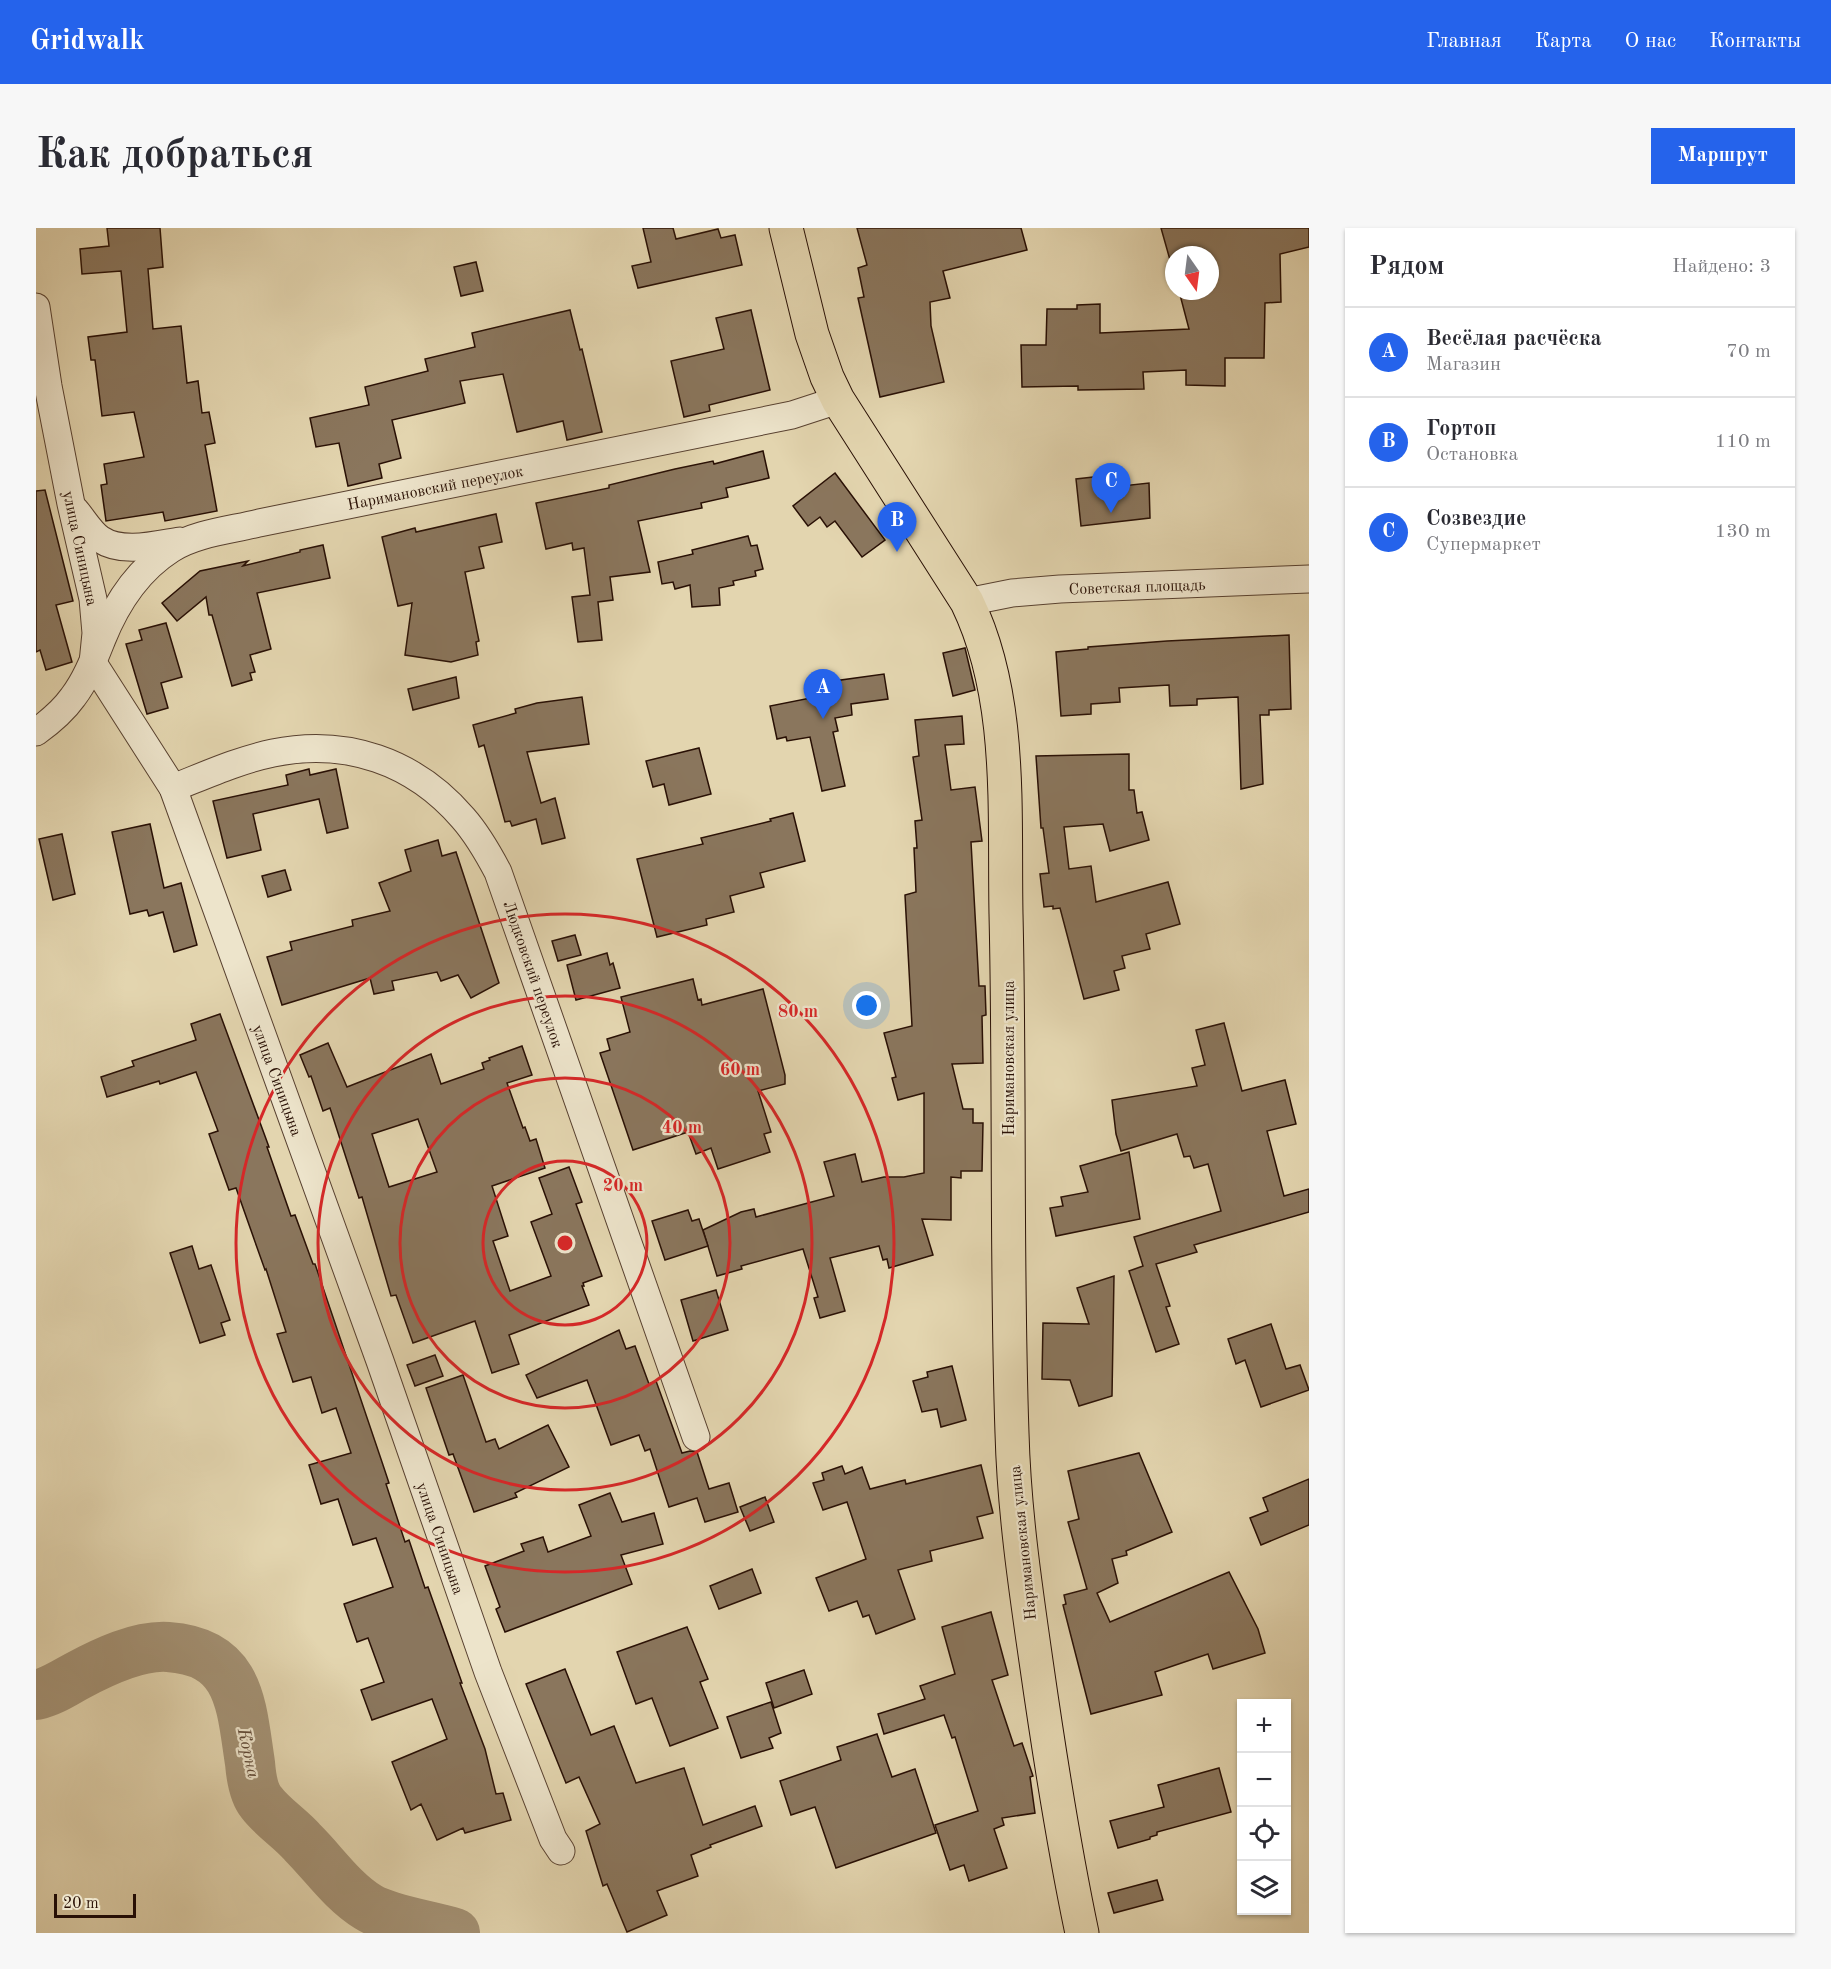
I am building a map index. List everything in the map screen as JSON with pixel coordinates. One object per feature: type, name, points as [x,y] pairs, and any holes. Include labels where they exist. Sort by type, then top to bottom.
[{"type":"main road","name":"Наримановская улица","points":[[786,228],[812,334],[827,377],[838,400],[967,602],[977,624],[993,675],[999,715],[1004,789],[1011,1388],[1015,1483],[1029,1616],[1047,1736],[1082,1933]]},
{"type":"street","name":"улица Синицына","points":[[36,308],[48,386],[71,504],[93,599],[96,633],[93,663],[173,788],[380,1361],[488,1672],[553,1839],[561,1851]]},
{"type":"street","name":"Наримановский переулок","points":[[36,732],[59,713],[73,697],[93,663],[113,615],[137,578],[172,548],[189,540],[259,522],[792,415],[838,400]]},
{"type":"street","points":[[71,504],[94,534],[111,545],[142,547],[189,540]]},
{"type":"street","name":"Советская площадь","points":[[967,602],[1012,593],[1060,589],[1309,579]]},
{"type":"street","name":"Людковский переулок","points":[[173,788],[240,762],[273,753],[306,748],[339,748],[379,758],[409,773],[439,794],[463,818],[482,843],[498,872],[696,1437]]},
{"type":"building","points":[[107,228],[160,228],[163,267],[148,269],[153,329],[181,326],[187,383],[198,381],[202,413],[209,412],[215,443],[205,445],[217,511],[165,521],[163,512],[106,521],[101,485],[107,484],[104,464],[144,457],[134,412],[102,416],[95,360],[91,360],[88,337],[127,332],[121,271],[82,274],[80,249],[109,246]]},
{"type":"building","points":[[643,228],[673,228],[676,239],[718,229],[721,238],[735,235],[742,265],[638,288],[632,266],[651,262]]},
{"type":"building","points":[[857,228],[1021,228],[1027,250],[943,271],[950,298],[930,302],[931,326],[944,382],[880,397],[858,298],[864,297],[858,268],[867,265]]},
{"type":"building","points":[[1161,228],[1309,228],[1309,247],[1280,254],[1281,302],[1265,303],[1264,358],[1225,358],[1225,386],[1186,385],[1186,370],[1143,372],[1144,389],[1078,390],[1078,386],[1022,387],[1021,345],[1046,345],[1047,309],[1077,309],[1077,305],[1100,304],[1100,333],[1189,329],[1181,300],[1219,300],[1219,246],[1166,246]]},
{"type":"building","points":[[476,262],[483,291],[461,296],[454,267]]},
{"type":"building","points":[[570,310],[602,432],[567,440],[563,421],[517,432],[503,374],[460,381],[465,403],[392,420],[401,458],[379,464],[382,478],[348,486],[339,443],[316,447],[310,418],[369,405],[365,387],[428,371],[425,359],[475,347],[472,333]]},
{"type":"building","points":[[751,310],[770,390],[709,405],[710,411],[684,417],[671,361],[724,349],[716,318]]},
{"type":"building","points":[[763,451],[769,478],[726,488],[728,497],[701,503],[702,508],[638,521],[650,572],[610,577],[613,600],[598,602],[602,640],[578,642],[572,597],[590,595],[584,548],[573,550],[572,543],[546,549],[536,503],[609,488],[609,485],[675,469],[713,461],[714,464]]},
{"type":"building","points":[[835,473],[885,540],[862,557],[835,521],[827,527],[820,517],[808,526],[793,506]]},
{"type":"building","points":[[1111,475],[1113,487],[1149,483],[1150,518],[1081,526],[1076,479]]},
{"type":"building","points":[[45,490],[73,601],[56,605],[72,662],[46,670],[40,650],[36,652],[36,491]]},
{"type":"building","points":[[496,514],[502,542],[479,547],[484,568],[465,572],[479,641],[476,642],[478,655],[451,662],[405,655],[412,603],[398,606],[382,537],[415,528],[416,532]]},
{"type":"building","points":[[748,536],[751,546],[757,545],[763,569],[755,571],[756,576],[733,581],[734,585],[719,588],[720,605],[692,607],[690,585],[675,589],[673,582],[662,584],[658,562],[693,554],[692,550]]},
{"type":"building","points":[[323,545],[330,578],[257,593],[271,649],[250,655],[255,672],[250,673],[252,680],[232,686],[212,615],[209,615],[206,597],[177,621],[162,603],[200,571],[248,561],[243,566]]},
{"type":"building","points":[[166,623],[182,677],[161,683],[168,708],[147,714],[126,644],[142,640],[139,630]]},
{"type":"building","points":[[1289,635],[1291,709],[1269,710],[1269,715],[1260,715],[1263,784],[1241,789],[1238,697],[1197,699],[1197,705],[1170,706],[1169,685],[1119,688],[1120,702],[1091,704],[1091,714],[1061,716],[1056,652],[1088,649],[1088,647],[1167,641]]},
{"type":"building","points":[[965,648],[975,690],[953,696],[943,653]]},
{"type":"building","points":[[884,674],[888,699],[851,704],[852,715],[835,718],[838,731],[833,732],[845,786],[822,791],[810,737],[787,741],[786,737],[777,739],[770,706],[836,693],[834,681]]},
{"type":"building","points":[[456,677],[459,698],[413,710],[408,689]]},
{"type":"building","points":[[582,697],[589,744],[527,752],[541,803],[555,798],[565,838],[542,844],[536,819],[512,826],[510,821],[505,822],[484,745],[479,747],[473,725],[516,713],[515,709],[537,703]]},
{"type":"building","points":[[962,716],[964,744],[945,745],[951,790],[975,787],[982,841],[971,842],[979,986],[985,986],[986,1015],[982,1016],[983,1063],[952,1064],[963,1109],[973,1109],[973,1123],[983,1123],[982,1171],[961,1171],[961,1178],[951,1177],[951,1220],[922,1219],[933,1255],[889,1268],[887,1259],[883,1260],[879,1246],[830,1258],[845,1311],[820,1318],[814,1298],[818,1297],[803,1249],[741,1266],[742,1269],[717,1276],[703,1230],[741,1212],[754,1209],[756,1217],[834,1196],[824,1162],[855,1154],[862,1182],[924,1173],[924,1093],[898,1100],[892,1078],[896,1077],[884,1033],[912,1026],[905,895],[916,892],[915,821],[922,820],[913,757],[919,756],[915,720]]},
{"type":"building","points":[[699,748],[711,794],[669,805],[664,784],[653,787],[646,761]]},
{"type":"building","points":[[1129,754],[1129,790],[1134,790],[1137,813],[1142,812],[1149,840],[1110,851],[1103,824],[1064,827],[1069,869],[1091,866],[1096,902],[1168,882],[1180,924],[1146,934],[1150,949],[1122,956],[1125,968],[1114,971],[1119,990],[1084,999],[1060,908],[1044,907],[1040,874],[1049,873],[1043,828],[1041,828],[1036,756]]},
{"type":"building","points":[[309,769],[310,775],[336,769],[348,828],[327,833],[319,799],[253,814],[261,850],[227,858],[213,801],[288,785],[286,775]]},
{"type":"building","points":[[793,813],[805,861],[760,873],[764,887],[730,896],[734,912],[706,919],[707,925],[657,937],[637,859],[703,844],[701,838],[771,821],[770,819]]},
{"type":"building","points":[[150,824],[164,888],[181,883],[197,945],[174,952],[163,912],[149,916],[147,910],[130,914],[112,832]]},
{"type":"building","points":[[62,834],[75,894],[53,900],[39,839]]},
{"type":"building","points":[[438,840],[442,856],[456,852],[499,983],[471,998],[458,975],[441,981],[437,972],[392,981],[394,990],[374,994],[370,978],[282,1005],[267,957],[292,950],[290,942],[353,926],[352,920],[390,911],[379,883],[411,871],[405,850]]},
{"type":"building","points":[[285,870],[291,890],[268,897],[262,876]]},
{"type":"building","points":[[575,935],[581,955],[558,961],[552,941]]},
{"type":"building","points":[[607,953],[610,965],[613,963],[620,988],[576,1000],[567,965]]},
{"type":"building","points":[[693,979],[698,1000],[701,999],[702,1005],[763,989],[785,1075],[785,1084],[758,1091],[771,1132],[764,1134],[770,1152],[718,1169],[711,1148],[696,1154],[688,1132],[633,1150],[600,1053],[610,1050],[607,1039],[630,1032],[621,997]]},
{"type":"building","points":[[220,1014],[269,1147],[267,1147],[291,1216],[295,1215],[313,1264],[315,1264],[389,1483],[386,1484],[405,1542],[409,1540],[425,1588],[428,1587],[485,1749],[496,1794],[503,1793],[511,1820],[465,1833],[463,1828],[437,1840],[421,1804],[411,1810],[392,1762],[447,1739],[432,1699],[372,1720],[361,1690],[384,1682],[368,1638],[357,1642],[344,1604],[393,1587],[376,1538],[353,1545],[338,1499],[321,1504],[309,1465],[351,1453],[336,1408],[322,1413],[311,1377],[293,1382],[277,1334],[286,1332],[236,1188],[229,1190],[209,1134],[218,1131],[196,1072],[160,1084],[159,1081],[107,1097],[101,1077],[134,1066],[132,1061],[196,1040],[191,1024]]},
{"type":"building","points":[[1224,1023],[1242,1091],[1285,1080],[1296,1124],[1267,1131],[1284,1196],[1309,1189],[1309,1212],[1194,1245],[1197,1252],[1156,1264],[1170,1306],[1166,1307],[1179,1344],[1156,1352],[1129,1271],[1143,1266],[1134,1237],[1221,1211],[1208,1164],[1194,1168],[1190,1156],[1184,1157],[1177,1134],[1121,1151],[1116,1134],[1112,1100],[1197,1086],[1192,1068],[1205,1065],[1196,1030]]},
{"type":"building","points":[[328,1043],[347,1087],[431,1054],[441,1084],[484,1069],[482,1063],[490,1060],[489,1058],[522,1046],[532,1075],[507,1083],[523,1128],[525,1127],[530,1141],[536,1139],[545,1168],[492,1186],[508,1236],[493,1241],[510,1291],[551,1276],[531,1222],[552,1214],[539,1178],[569,1167],[582,1202],[576,1204],[602,1276],[583,1283],[589,1305],[509,1335],[519,1364],[492,1373],[475,1321],[413,1343],[396,1295],[391,1296],[362,1197],[359,1198],[330,1108],[323,1111],[311,1076],[309,1077],[300,1055]],"holes":[[[418,1119],[437,1172],[389,1187],[372,1134]]]},
{"type":"building","points":[[1129,1152],[1140,1219],[1056,1236],[1050,1208],[1063,1206],[1061,1197],[1088,1192],[1080,1166]]},
{"type":"building","points":[[688,1210],[692,1221],[699,1219],[708,1246],[665,1260],[652,1221]]},
{"type":"building","points":[[192,1246],[199,1269],[211,1265],[230,1320],[221,1323],[225,1335],[200,1343],[170,1253]]},
{"type":"building","points":[[1114,1276],[1112,1396],[1079,1406],[1070,1380],[1042,1379],[1043,1323],[1089,1324],[1077,1288]]},
{"type":"building","points":[[716,1290],[728,1330],[693,1341],[681,1300]]},
{"type":"building","points":[[1271,1324],[1286,1369],[1300,1365],[1309,1390],[1261,1407],[1245,1360],[1236,1364],[1228,1339]]},
{"type":"building","points":[[619,1330],[626,1349],[635,1346],[649,1384],[656,1381],[682,1453],[697,1452],[709,1489],[729,1483],[738,1512],[705,1522],[697,1498],[669,1507],[650,1449],[645,1451],[639,1435],[611,1445],[587,1380],[537,1398],[526,1375]]},
{"type":"building","points":[[435,1355],[443,1376],[415,1386],[407,1365]]},
{"type":"building","points":[[952,1366],[966,1420],[941,1427],[937,1409],[922,1412],[913,1381],[928,1377],[927,1372]]},
{"type":"building","points":[[463,1375],[486,1442],[495,1439],[499,1449],[548,1425],[569,1467],[515,1493],[517,1497],[474,1512],[453,1454],[449,1455],[426,1388]]},
{"type":"building","points":[[1139,1453],[1172,1532],[1126,1551],[1127,1555],[1112,1559],[1118,1583],[1097,1593],[1110,1622],[1229,1572],[1258,1629],[1265,1653],[1213,1669],[1208,1654],[1155,1672],[1162,1695],[1091,1714],[1063,1605],[1066,1604],[1064,1595],[1087,1589],[1068,1522],[1079,1519],[1068,1471]]},
{"type":"building","points":[[981,1465],[993,1513],[977,1517],[983,1538],[930,1551],[932,1561],[898,1570],[915,1619],[876,1634],[869,1615],[863,1617],[857,1601],[829,1611],[816,1578],[866,1559],[847,1502],[823,1510],[813,1483],[824,1480],[822,1473],[842,1466],[845,1474],[862,1467],[870,1489],[905,1480],[906,1484]]},
{"type":"building","points":[[1309,1479],[1309,1525],[1261,1545],[1250,1518],[1268,1511],[1263,1498]]},
{"type":"building","points":[[610,1493],[622,1522],[654,1513],[663,1544],[621,1555],[632,1584],[505,1632],[496,1609],[500,1607],[485,1566],[524,1551],[521,1544],[543,1537],[548,1552],[591,1536],[579,1505]]},
{"type":"building","points":[[765,1497],[774,1522],[750,1531],[740,1507]]},
{"type":"building","points":[[752,1569],[761,1593],[719,1609],[710,1586]]},
{"type":"building","points":[[991,1612],[1008,1675],[992,1680],[1014,1746],[1022,1743],[1033,1776],[1030,1777],[1035,1813],[1002,1818],[1004,1825],[994,1829],[1007,1868],[969,1881],[964,1865],[950,1870],[935,1825],[978,1811],[955,1737],[952,1738],[944,1715],[884,1734],[878,1714],[925,1699],[920,1686],[955,1674],[942,1627]]},
{"type":"building","points":[[687,1627],[708,1679],[700,1682],[718,1728],[670,1746],[652,1698],[636,1704],[617,1652]]},
{"type":"building","points":[[565,1669],[591,1735],[614,1726],[636,1783],[684,1768],[703,1825],[755,1806],[762,1826],[710,1845],[711,1847],[691,1855],[698,1876],[657,1891],[667,1915],[627,1932],[607,1884],[603,1886],[586,1831],[600,1824],[579,1777],[566,1783],[526,1684]]},
{"type":"building","points":[[804,1670],[812,1694],[774,1708],[766,1683]]},
{"type":"building","points":[[771,1702],[781,1733],[769,1738],[773,1748],[741,1758],[727,1717]]},
{"type":"building","points":[[877,1734],[892,1777],[915,1769],[936,1833],[836,1868],[815,1807],[791,1815],[780,1781],[841,1760],[837,1747]]},
{"type":"building","points":[[1219,1768],[1231,1812],[1157,1832],[1157,1835],[1150,1839],[1118,1848],[1110,1821],[1164,1807],[1158,1785]]},
{"type":"building","points":[[1157,1880],[1163,1900],[1114,1913],[1108,1893]]},
{"type":"waterway","name":"Корна","points":[[36,1695],[52,1690],[109,1660],[145,1649],[168,1647],[192,1651],[210,1659],[224,1671],[233,1685],[244,1721],[253,1783],[258,1798],[266,1808],[342,1885],[368,1907],[398,1919],[455,1933]]},
{"type":"place","name":"Созвездие","points":[[1111,513]]},
{"type":"place","name":"Гортоп","points":[[897,552]]},
{"type":"place","name":"Весёлая расчёска","points":[[823,719]]}]
